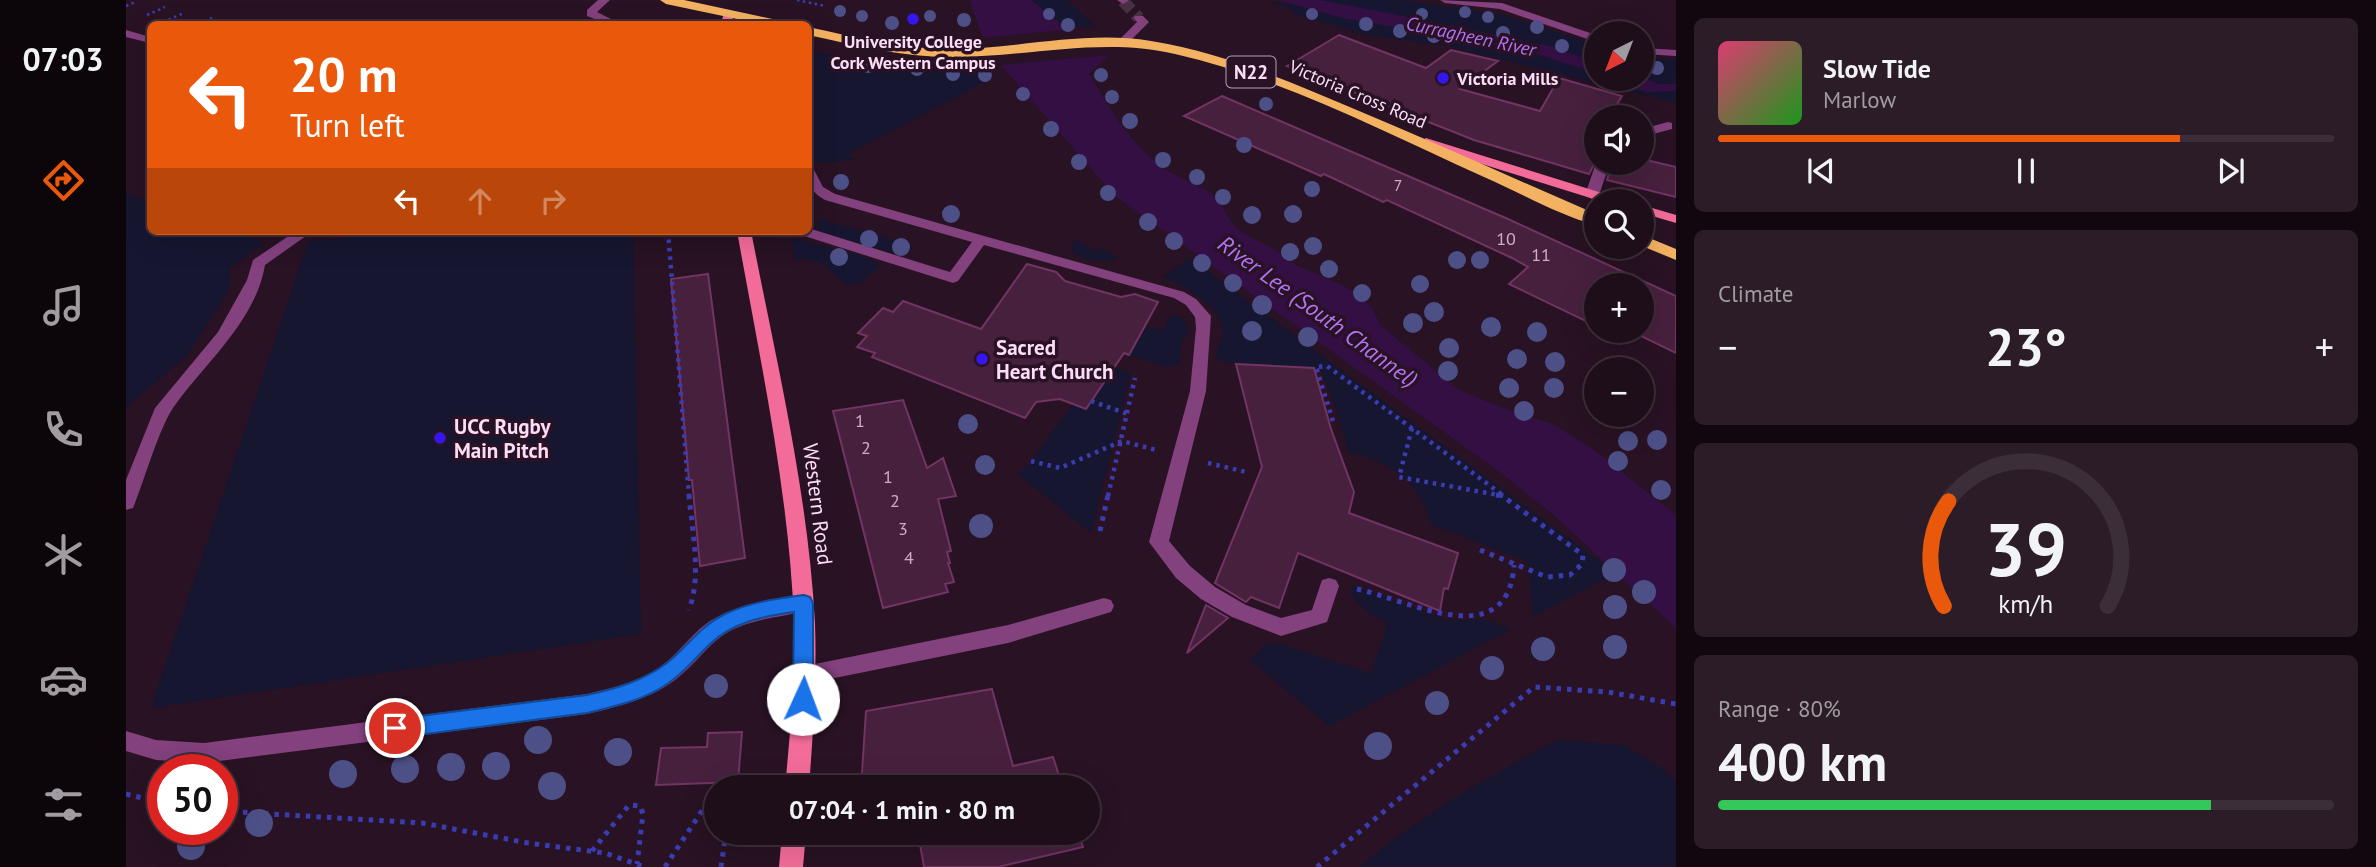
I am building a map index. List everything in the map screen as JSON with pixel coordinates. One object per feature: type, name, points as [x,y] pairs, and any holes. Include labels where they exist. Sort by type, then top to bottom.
[{"type":"highway","points":[[670,1],[728,19],[748,21]]},
{"type":"highway","points":[[670,1],[707,21]]},
{"type":"highway","name":"Victoria Cross Road","points":[[812,32],[900,48],[948,53],[1094,41],[1152,45],[1218,61],[1259,75],[1584,215]]},
{"type":"highway","points":[[1654,245],[1676,255]]},
{"type":"main road","points":[[1400,134],[1584,192]]},
{"type":"main road","points":[[1654,213],[1676,219]]},
{"type":"main road","name":"Western Road","points":[[745,235],[772,369],[804,603],[805,675],[798,775]]},
{"type":"main road","points":[[791,867],[793,845]]},
{"type":"street","points":[[605,0],[592,9],[591,13],[609,21]]},
{"type":"street","points":[[1446,0],[1502,6],[1584,34]]},
{"type":"street","points":[[1123,42],[1143,22],[1139,18]]},
{"type":"street","points":[[126,33],[147,39]]},
{"type":"street","points":[[1654,52],[1676,53]]},
{"type":"street","points":[[1654,130],[1668,126]]},
{"type":"street","points":[[812,179],[818,190],[830,197],[1179,295],[1191,302],[1203,316],[1204,328],[1198,391],[1159,542],[1183,572],[1209,593],[1239,611],[1281,627],[1320,616],[1329,586]]},
{"type":"street","points":[[812,234],[953,278],[981,240]]},
{"type":"street","points":[[126,503],[164,408],[224,335],[255,280],[258,263],[300,235]]},
{"type":"street","points":[[126,741],[156,750],[204,752],[587,704],[612,698],[657,681],[676,667],[706,635],[731,620],[758,609],[804,603]]},
{"type":"street","points":[[805,675],[1008,634],[1104,606]]},
{"type":"path","points":[[797,0],[825,6]]},
{"type":"path","points":[[126,6],[135,2]]},
{"type":"path","points":[[165,21],[184,13]]},
{"type":"path","points":[[205,21],[214,17]]},
{"type":"path","points":[[668,235],[695,574],[695,594],[688,614]]},
{"type":"path","points":[[1333,421],[1316,367],[1327,366],[1583,555],[1582,564],[1570,576],[1547,578],[1480,550]]},
{"type":"path","points":[[1100,531],[1136,378]]},
{"type":"path","points":[[1091,401],[1128,414]]},
{"type":"path","points":[[1412,428],[1398,477],[1505,497]]},
{"type":"path","points":[[1031,461],[1051,468],[1060,468],[1122,441],[1246,472]]},
{"type":"path","points":[[1329,586],[1372,591],[1436,616],[1475,618],[1501,604],[1513,589],[1514,565]]},
{"type":"path","points":[[1317,867],[1534,687],[1608,692],[1676,704]]},
{"type":"path","points":[[126,794],[147,799]]},
{"type":"path","points":[[592,851],[629,804],[640,806],[643,814],[637,864]]},
{"type":"path","points":[[665,867],[704,808]]},
{"type":"path","points":[[238,812],[422,823],[528,843],[592,851],[645,867]]},
{"type":"path","points":[[721,867],[724,845]]},
{"type":"shaded area","points":[[1031,0],[1067,0],[1095,26],[1076,27],[1060,22]]},
{"type":"shaded area","points":[[1320,0],[1400,0],[1504,15],[1584,41],[1584,58],[1550,46]]},
{"type":"shaded area","points":[[1270,1],[1539,56],[1584,69],[1584,80],[1446,46],[1367,35],[1292,14],[1295,11]]},
{"type":"shaded area","points":[[812,51],[921,68],[989,67],[994,74],[976,87],[846,155],[855,160],[821,163],[812,161]]},
{"type":"shaded area","points":[[1654,59],[1676,59],[1676,84],[1654,82]]},
{"type":"shaded area","points":[[1628,91],[1676,91],[1676,103]]},
{"type":"shaded area","points":[[126,193],[147,201],[147,235],[242,235],[265,243],[230,267],[229,290],[187,356],[126,407]]},
{"type":"shaded area","points":[[818,219],[914,245],[910,251],[893,253],[825,233],[818,228]]},
{"type":"shaded area","name":"UCC Rugby Main Pitch","points":[[375,235],[633,235],[641,634],[151,708],[308,242]]},
{"type":"shaded area","points":[[791,238],[860,255],[881,265],[860,283],[846,285],[817,262],[810,259],[795,260]]},
{"type":"shaded area","points":[[1076,240],[1094,251],[1101,248],[1119,258],[1094,261],[1083,258],[1071,251]]},
{"type":"shaded area","points":[[1190,258],[1616,573],[1533,617],[1528,562],[1430,524],[1420,497],[1401,476],[1377,461],[1349,453],[1335,405],[1320,368],[1236,364],[1216,360],[1223,333],[1217,315],[1201,298],[1163,276]]},
{"type":"shaded area","points":[[1171,315],[1182,318],[1189,331],[1181,344],[1180,363],[1168,367],[1129,355],[1145,326],[1163,330]]},
{"type":"shaded area","points":[[1102,363],[1131,373],[1091,533],[1018,474],[1031,461],[1073,404],[1086,409]]},
{"type":"shaded area","points":[[1352,585],[1446,620],[1484,619],[1511,629],[1330,726],[1250,660],[1265,645],[1280,644],[1371,673],[1388,623],[1372,616],[1351,596]]},
{"type":"shaded area","points":[[1558,740],[1623,745],[1662,768],[1676,783],[1676,867],[1359,867],[1455,798]]},
{"type":"water","name":"River Lee (South Channel)","points":[[969,0],[1031,0],[1062,25],[1081,28],[1109,55],[1089,74],[1122,126],[1142,149],[1171,173],[1212,194],[1233,224],[1242,232],[1274,249],[1291,262],[1342,286],[1366,301],[1379,324],[1459,390],[1521,415],[1551,423],[1593,449],[1676,515],[1676,628],[1551,513],[1497,470],[1115,196],[999,63],[983,38]]},
{"type":"water","name":"Curragheen River","points":[[1278,0],[1320,0],[1550,46],[1584,58],[1584,69],[1524,50],[1342,18]]},
{"type":"water","points":[[1654,82],[1676,84],[1676,91],[1645,92],[1643,91],[1654,91]]},
{"type":"pier","points":[[1081,28],[1109,55],[1000,65],[983,38]]},
{"type":"building","points":[[1339,35],[1426,68],[1451,50],[1498,61],[1460,89],[1540,111],[1559,78],[1584,85],[1584,91],[1604,91],[1622,96],[1616,105],[1584,105],[1584,173],[1474,140],[1287,66]]},
{"type":"building","points":[[1222,96],[1508,219],[1584,254],[1584,259],[1595,259],[1626,273],[1584,273],[1584,320],[1509,284],[1528,267],[1512,258],[1387,200],[1383,202],[1324,174],[1321,176],[1184,116]]},
{"type":"building","points":[[1654,162],[1676,167],[1676,197],[1654,192],[1654,189],[1607,180],[1608,175],[1654,175]]},
{"type":"building","points":[[1027,264],[1056,272],[1065,281],[1121,297],[1135,294],[1158,302],[1129,355],[1124,353],[1086,409],[1060,399],[1036,402],[1025,418],[872,357],[875,353],[857,347],[867,336],[858,333],[883,308],[893,312],[903,301],[981,329]]},
{"type":"building","points":[[708,274],[745,558],[700,566],[692,480],[689,480],[671,279]]},
{"type":"building","points":[[1654,286],[1676,296],[1676,353],[1654,342]]},
{"type":"building","points":[[1236,364],[1314,368],[1331,429],[1354,492],[1349,513],[1458,553],[1448,589],[1444,588],[1440,611],[1298,553],[1279,608],[1251,597],[1246,602],[1215,583],[1262,467]]},
{"type":"building","points":[[903,400],[927,468],[943,458],[956,496],[938,499],[951,551],[947,552],[948,563],[954,582],[945,584],[948,592],[883,608],[833,411]]},
{"type":"building","points":[[1206,605],[1228,618],[1187,653]]},
{"type":"building","points":[[992,689],[1013,766],[1053,757],[1059,775],[862,775],[866,711]]},
{"type":"building","points":[[742,732],[739,775],[704,775],[704,783],[656,785],[661,748],[707,747],[708,733]]},
{"type":"building","points":[[920,845],[1083,847],[998,867],[924,867]]},
{"type":"tunnel","points":[[1123,1],[1139,18]]},
{"type":"place","name":"University College Cork Western Campus","points":[[913,19]]},
{"type":"place","name":"Victoria Mills","points":[[1443,78]]},
{"type":"place","name":"Sacred Heart Church","points":[[982,359]]},
{"type":"place","name":"UCC Rugby Main Pitch","points":[[440,438]]},
{"type":"route","points":[[395,728],[587,704],[612,698],[657,681],[676,667],[706,635],[731,620],[758,609],[804,603],[803,699]]}]
